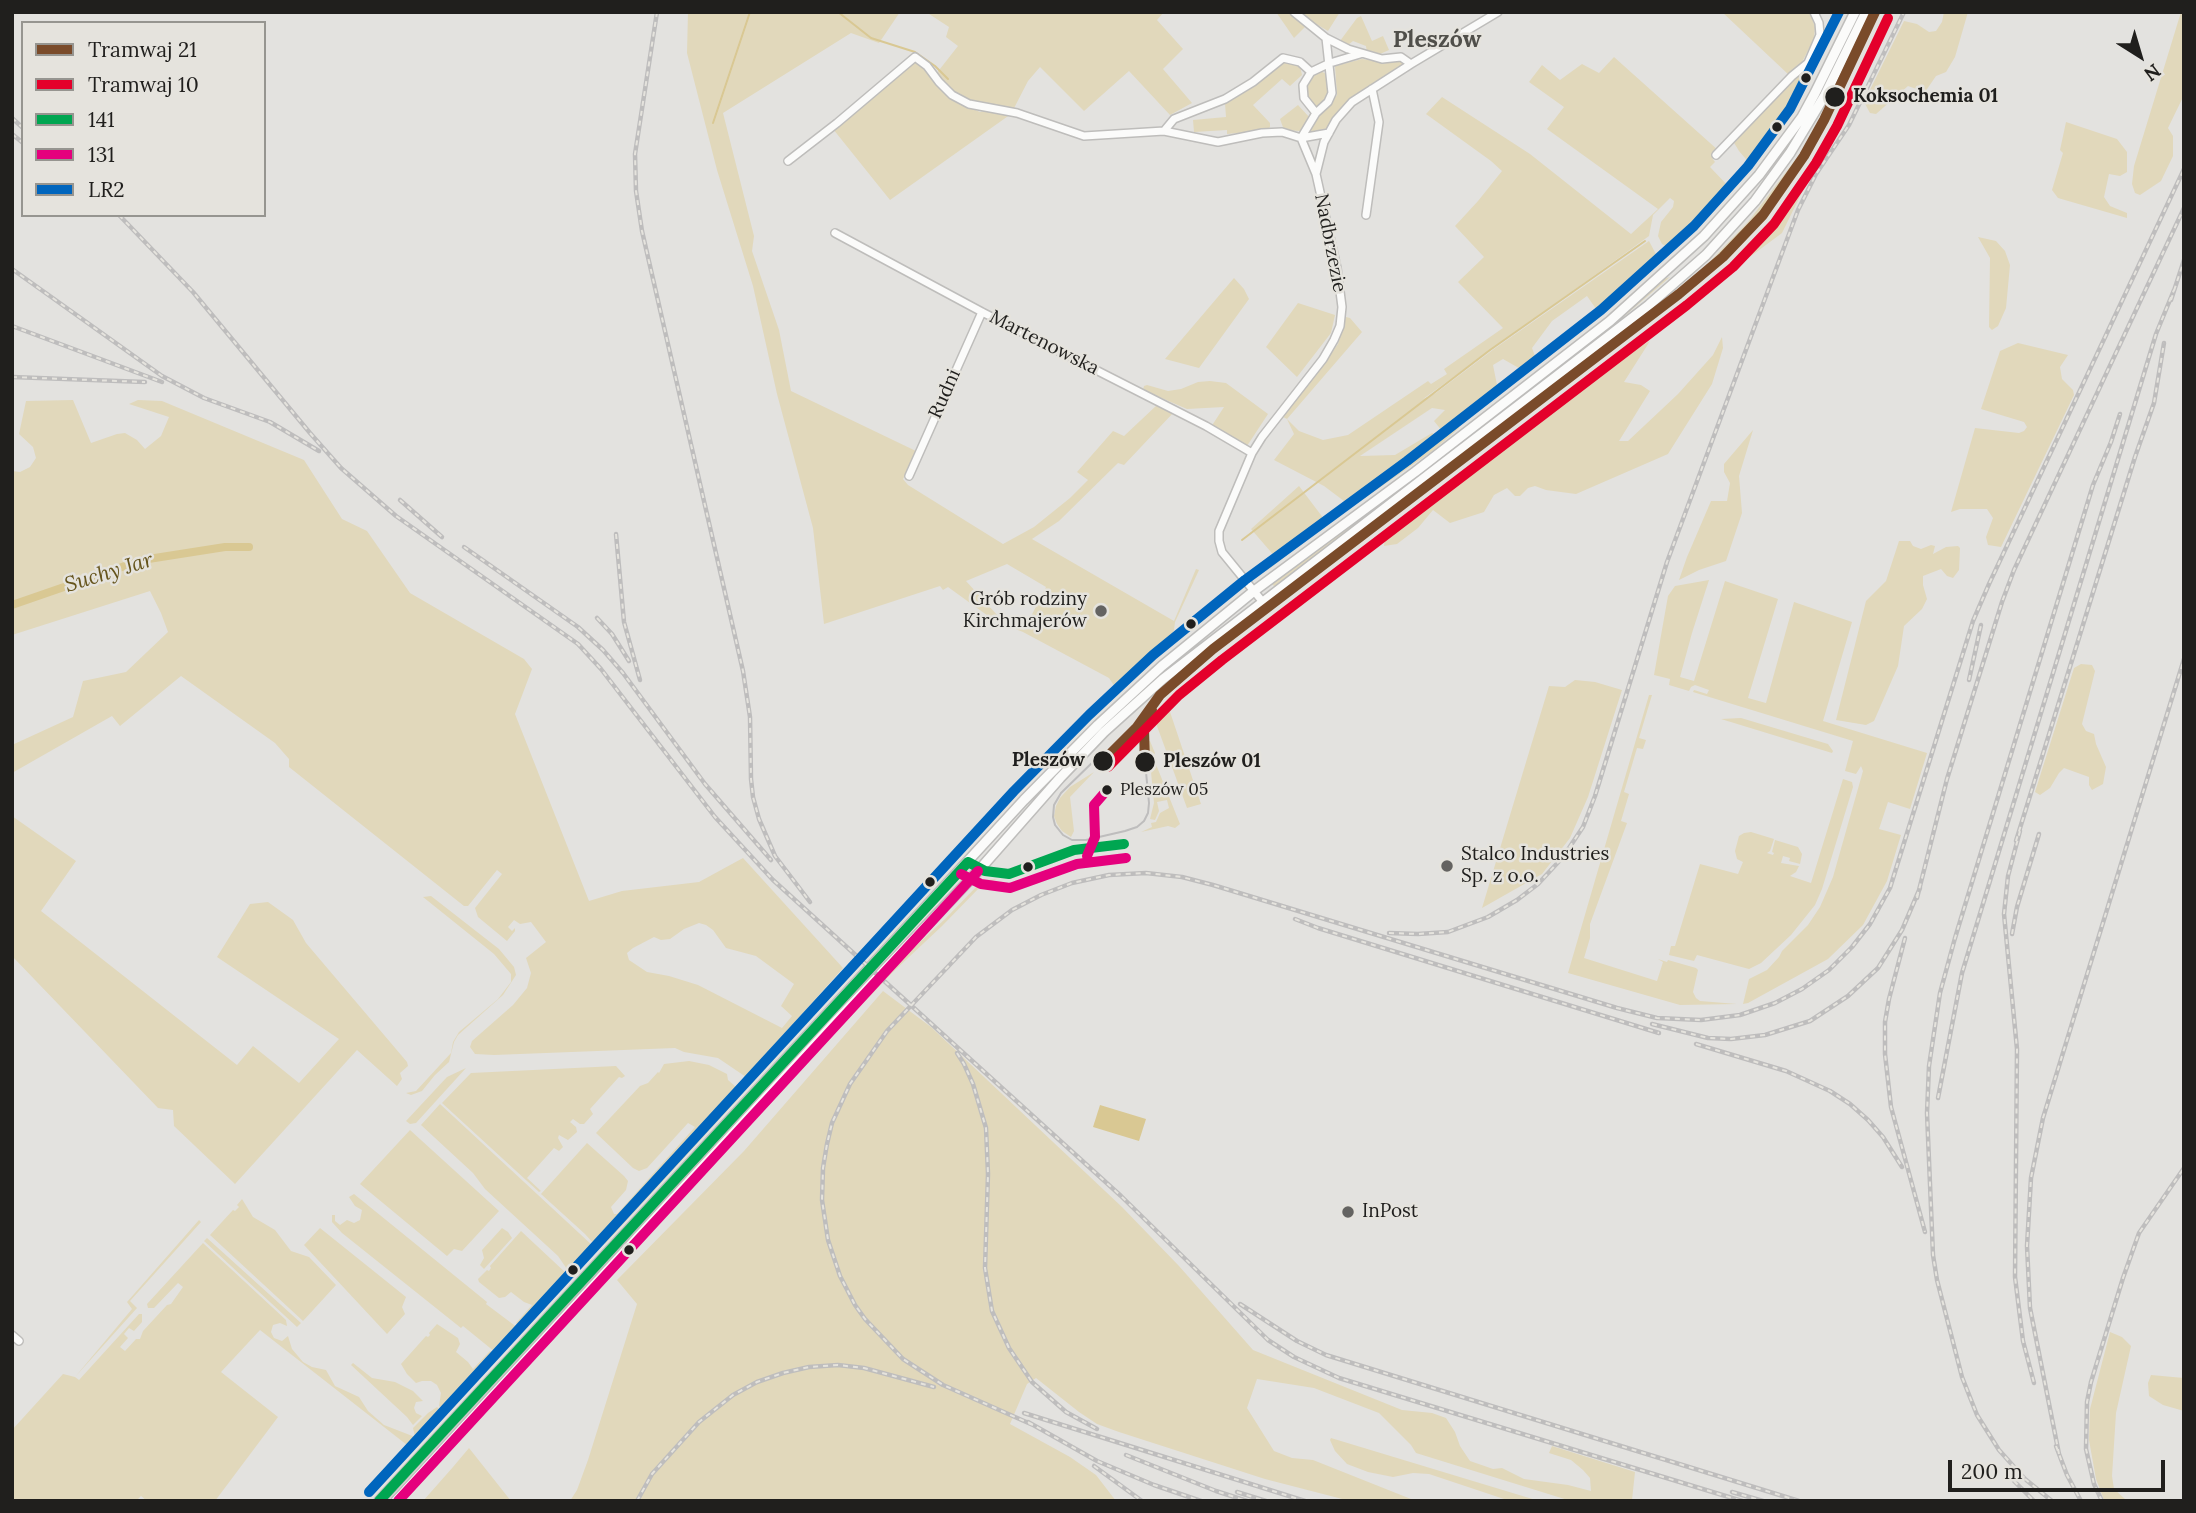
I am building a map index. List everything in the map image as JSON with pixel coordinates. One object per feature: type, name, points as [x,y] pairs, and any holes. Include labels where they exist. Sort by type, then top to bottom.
[{"type":"main road","points":[[379,1501],[1083,738],[1162,666],[1254,591],[1415,472],[1610,321],[1692,248],[1759,175],[1802,117],[1855,12]]},
{"type":"main road","points":[[396,1501],[802,1057],[972,879],[1093,743],[1163,679],[1649,305],[1706,255],[1755,201],[1790,153],[1825,95],[1866,12]]},
{"type":"street","points":[[1294,12],[1326,38],[1360,54],[1382,59],[1401,57],[1411,64]]},
{"type":"street","name":"Nadbrzezie","points":[[1262,601],[1226,558],[1219,537],[1225,515],[1252,453],[1323,359],[1340,326],[1342,307],[1337,268],[1316,174],[1324,142],[1336,120],[1353,102],[1498,12]]},
{"type":"street","points":[[1716,155],[1792,76],[1808,63],[1820,35],[1814,12]]},
{"type":"street","points":[[1301,138],[1332,93],[1326,38]]},
{"type":"street","points":[[1316,113],[1309,106],[1302,90],[1305,80],[1311,72],[1329,63],[1360,54]]},
{"type":"street","points":[[788,161],[915,57],[927,65],[952,95],[969,104],[1017,113],[1084,136],[1164,131],[1218,142],[1262,133],[1282,132],[1301,138],[1329,133]]},
{"type":"street","points":[[1164,131],[1174,119],[1225,99],[1253,82],[1283,58],[1300,62],[1311,72]]},
{"type":"street","points":[[1366,215],[1379,122],[1372,89]]},
{"type":"street","points":[[1301,138],[1316,174]]},
{"type":"street","name":"Martenowska","points":[[835,233],[982,312],[1206,426],[1252,453]]},
{"type":"street","name":"Rudni","points":[[909,477],[982,312]]},
{"type":"street","points":[[12,1335],[19,1341]]},
{"type":"shaded area","points":[[688,12],[900,12],[879,43],[851,33],[723,113],[754,236],[752,251],[779,330],[791,391],[918,452],[903,479],[908,485],[1003,544],[1034,527],[1088,480],[1077,472],[1113,431],[1124,436],[1157,405],[1174,412],[1124,465],[1118,463],[1059,521],[1032,539],[1174,621],[1196,569],[1199,570],[1175,622],[1174,630],[1164,647],[1158,647],[1156,650],[1161,654],[1136,678],[1115,687],[1109,678],[1023,632],[995,621],[948,587],[943,590],[940,586],[824,624],[813,528],[777,394],[753,286],[717,170],[687,53]],"holes":[[[1007,564],[1046,587],[1024,630],[999,617],[966,581]]]},
{"type":"shaded area","points":[[926,12],[1164,12],[1157,20],[1183,49],[1163,69],[1192,103],[1170,115],[1129,71],[1084,111],[1040,67],[1028,81],[1011,114],[890,200],[833,129],[914,59],[954,101],[980,112],[988,110],[953,94],[936,74],[958,46],[946,37],[949,27]]},
{"type":"shaded area","points":[[1276,12],[1340,12],[1328,31],[1311,21],[1294,38]]},
{"type":"shaded area","points":[[1722,12],[1810,12],[1815,27],[1814,39],[1802,62],[1789,75]]},
{"type":"shaded area","points":[[1944,12],[1968,12],[1955,57],[1946,72],[1936,76],[1925,92],[1908,86],[1876,114],[1870,113],[1864,102],[1904,21],[1917,24],[1929,32],[1936,31]]},
{"type":"shaded area","points":[[2181,12],[2184,12],[2184,95],[2168,128],[2173,136],[2173,156],[2161,181],[2140,195],[2135,193],[2132,184],[2134,166]]},
{"type":"shaded area","points":[[1361,16],[1372,41],[1383,36],[1389,50],[1380,54],[1371,51],[1367,53],[1366,46],[1353,41],[1348,45],[1340,41]]},
{"type":"shaded area","points":[[1818,51],[1820,56],[1795,104],[1779,130],[1751,165],[1733,141],[1792,79],[1809,68]]},
{"type":"shaded area","points":[[1614,57],[1719,151],[1712,158],[1715,162],[1710,167],[1731,189],[1685,235],[1679,245],[1672,249],[1662,244],[1658,236],[1661,222],[1673,207],[1674,201],[1670,198],[1653,215],[1649,236],[1423,399],[1436,393],[1494,349],[1649,241],[1658,258],[1657,263],[1599,313],[1587,296],[1552,321],[1532,348],[1534,361],[1524,371],[1503,359],[1493,365],[1498,390],[1463,418],[1442,431],[1434,421],[1445,410],[1432,408],[1360,456],[1395,455],[1432,433],[1438,436],[1348,504],[1324,486],[1274,460],[1294,434],[1287,419],[1299,431],[1323,440],[1348,435],[1428,381],[1431,384],[1447,374],[1444,369],[1503,328],[1458,282],[1484,257],[1455,226],[1502,171],[1426,114],[1442,97],[1530,154],[1631,234],[1658,209],[1547,129],[1564,107],[1529,82],[1542,65],[1560,80],[1582,64],[1599,73]]},
{"type":"shaded area","points":[[1362,59],[1382,62],[1402,60],[1405,64],[1353,98],[1338,112],[1328,128],[1311,132],[1309,129],[1316,118],[1337,95],[1335,66]]},
{"type":"shaded area","points":[[1290,60],[1300,66],[1302,75],[1290,86],[1282,79],[1253,105],[1270,123],[1267,130],[1227,134],[1227,130],[1194,132],[1193,120],[1226,117],[1225,103],[1282,61]]},
{"type":"shaded area","points":[[1321,71],[1328,79],[1328,96],[1322,105],[1317,107],[1308,100],[1307,88],[1313,76]]},
{"type":"shaded area","points":[[1859,76],[1782,233],[1708,288],[1763,231],[1793,193],[1815,159]]},
{"type":"shaded area","points":[[1298,105],[1310,118],[1300,131],[1284,130],[1280,119]]},
{"type":"shaded area","points":[[2066,122],[2117,139],[2127,152],[2127,172],[2120,176],[2109,174],[2104,197],[2110,206],[2127,213],[2127,218],[2058,198],[2052,190],[2063,153],[2060,150]]},
{"type":"shaded area","points":[[1796,159],[1799,161],[1763,211],[1735,243],[1699,277],[1701,271],[1748,222]]},
{"type":"shaded area","points":[[1978,237],[1996,241],[2005,251],[2010,265],[2006,308],[1998,326],[1992,330],[1989,327],[1990,258]]},
{"type":"shaded area","points":[[1670,277],[1592,344],[1412,483],[1275,587],[1271,583],[1585,346],[1664,279]]},
{"type":"shaded area","points":[[1234,278],[1249,299],[1199,368],[1165,359]]},
{"type":"shaded area","points":[[1694,296],[1699,296],[1619,359],[1650,341],[1624,382],[1641,385],[1650,391],[1619,441],[1628,441],[1678,394],[1713,355],[1722,337],[1723,348],[1712,384],[1668,454],[1576,494],[1535,486],[1528,488],[1520,496],[1515,496],[1507,488],[1494,495],[1484,512],[1450,523],[1433,510],[1418,528],[1397,544],[1384,546],[1385,538],[1167,703],[1242,640]]},
{"type":"shaded area","points":[[1298,303],[1335,315],[1331,333],[1297,377],[1266,347]]},
{"type":"shaded area","points":[[1346,317],[1350,318],[1362,332],[1287,419],[1283,417],[1338,344]]},
{"type":"shaded area","points":[[1635,325],[1282,595],[1280,593],[1603,346]]},
{"type":"shaded area","points":[[2018,343],[2068,355],[2060,367],[2062,379],[2073,390],[2074,395],[2001,547],[1988,545],[1986,537],[1993,518],[1987,509],[1960,509],[1951,512],[1975,428],[2019,433],[2027,427],[2024,422],[1981,409],[2000,351]]},
{"type":"shaded area","points":[[1210,381],[1226,383],[1268,414],[1247,446],[1211,427],[1224,407],[1187,409],[1143,390],[1147,385],[1168,391]]},
{"type":"shaded area","points":[[73,400],[91,443],[125,433],[145,449],[161,436],[169,417],[129,404],[138,400],[162,401],[304,460],[342,519],[367,531],[410,593],[524,659],[532,669],[515,714],[589,901],[622,891],[699,882],[743,858],[843,968],[768,1052],[766,1062],[746,1077],[718,1058],[675,1048],[475,1054],[470,1047],[472,1041],[513,1005],[527,988],[531,973],[526,958],[546,942],[531,922],[520,924],[514,920],[508,927],[512,931],[515,928],[515,931],[507,941],[478,917],[475,908],[502,874],[497,870],[468,906],[464,906],[289,767],[289,759],[275,743],[181,676],[120,726],[112,716],[12,773],[12,745],[73,717],[83,681],[126,672],[168,632],[150,591],[12,635],[12,471],[20,472],[30,467],[36,458],[33,447],[19,434],[26,401]],"holes":[[[699,923],[706,925],[726,948],[756,956],[794,984],[781,1006],[792,1016],[782,1028],[698,985],[647,972],[629,960],[627,953],[654,937],[661,940],[670,939]]]},
{"type":"shaded area","points":[[1459,423],[1459,428],[1434,450],[1330,522]]},
{"type":"shaded area","points":[[1753,430],[1739,476],[1742,513],[1726,561],[1679,580],[1711,501],[1727,501],[1730,483],[1724,472],[1724,464]]},
{"type":"shaded area","points":[[1299,486],[1327,523],[1263,574],[1294,548],[1277,559],[1251,529]]},
{"type":"shaded area","points":[[1899,541],[1910,541],[1913,546],[1921,549],[1935,546],[1933,554],[1946,547],[1958,546],[1959,570],[1953,578],[1941,569],[1923,576],[1927,599],[1922,609],[1904,626],[1898,666],[1874,721],[1866,725],[1836,720],[1866,601],[1886,581]]},
{"type":"shaded area","points":[[1709,580],[1680,677],[1694,681],[1725,581],[1778,599],[1748,698],[1766,703],[1794,602],[1852,622],[1823,721],[1927,753],[1910,809],[1888,802],[1879,829],[1901,835],[1887,881],[1863,925],[1828,959],[1743,1004],[1749,979],[1767,970],[1808,925],[1820,907],[1833,877],[1863,771],[1861,766],[1856,774],[1845,771],[1853,741],[1693,692],[1694,690],[1707,694],[1709,690],[1695,685],[1689,691],[1669,685],[1670,679],[1654,675],[1668,596],[1675,586]]},
{"type":"shaded area","points":[[2081,664],[2092,665],[2095,671],[2082,724],[2086,731],[2094,734],[2106,767],[2103,784],[2092,790],[2089,777],[2064,768],[2050,788],[2040,795],[2035,792],[2074,668]]},
{"type":"shaded area","points":[[1575,680],[1595,682],[1622,690],[1588,797],[1570,838],[1542,874],[1482,908],[1549,686],[1565,687]]},
{"type":"shaded area","points":[[1649,695],[1652,695],[1639,738],[1646,740],[1643,749],[1637,748],[1624,792],[1629,794],[1621,821],[1627,823],[1590,924],[1590,938],[1584,958],[1657,981],[1663,962],[1658,959],[1696,968],[1698,970],[1693,992],[1696,998],[1700,1001],[1737,1004],[1680,1005],[1568,973]]},
{"type":"shaded area","points":[[1167,703],[1201,804],[1187,808],[1156,723],[1159,717],[1157,710]]},
{"type":"shaded area","points":[[1741,718],[1828,744],[1833,751],[1832,753],[1721,719]]},
{"type":"shaded area","points":[[1148,741],[1155,753],[1153,757],[1180,824],[1175,828],[1168,826],[1141,832],[1152,827],[1151,823],[1156,822],[1160,813],[1169,808],[1167,800],[1157,802],[1159,811],[1155,820],[1150,819],[1154,803]]},
{"type":"shaded area","points":[[1094,772],[1070,797],[1074,831],[1071,837],[1057,824],[1054,816],[1056,806],[1070,787]]},
{"type":"shaded area","points":[[1843,779],[1852,782],[1853,787],[1822,889],[1815,905],[1791,935],[1761,963],[1749,969],[1697,955],[1694,961],[1669,955],[1671,946],[1675,946],[1700,864],[1738,874],[1743,862],[1737,859],[1735,851],[1739,836],[1744,833],[1751,832],[1774,839],[1767,853],[1773,855],[1775,840],[1798,847],[1802,854],[1800,864],[1783,856],[1781,863],[1799,866],[1790,876],[1811,883]]},
{"type":"shaded area","points":[[12,816],[76,861],[41,911],[237,1065],[253,1046],[299,1083],[339,1039],[217,957],[250,904],[268,902],[293,920],[306,943],[407,1062],[408,1066],[400,1073],[402,1079],[397,1086],[357,1050],[235,1184],[174,1126],[173,1110],[158,1108],[12,956]]},
{"type":"shaded area","points":[[997,879],[981,886],[893,972],[811,1058],[809,1056],[893,967],[978,885],[986,880]]},
{"type":"shaded area","points":[[431,896],[499,949],[514,967],[516,975],[503,995],[458,1035],[449,1062],[422,1091],[411,1095],[406,1093],[416,1091],[451,1053],[453,1042],[459,1032],[498,999],[511,982],[511,974],[494,954],[423,897]]},
{"type":"shaded area","points":[[883,991],[931,1027],[1122,1207],[1179,1266],[1253,1350],[1402,1410],[1432,1413],[1446,1418],[1470,1461],[1493,1469],[1502,1468],[1524,1479],[1591,1491],[1590,1478],[1571,1460],[1549,1453],[1552,1446],[1635,1472],[1632,1500],[1639,1501],[1571,1501],[1416,1453],[1379,1413],[1314,1388],[1257,1379],[1247,1408],[1274,1451],[1292,1458],[1313,1460],[1416,1501],[1350,1501],[1265,1479],[1097,1424],[1036,1378],[1027,1384],[1010,1424],[1070,1457],[1096,1475],[1116,1501],[570,1501],[588,1460],[637,1304],[617,1280],[744,1151]]},
{"type":"shaded area","points":[[689,1061],[709,1065],[727,1074],[728,1080],[736,1087],[729,1101],[595,1248],[585,1234],[541,1194],[587,1143],[628,1181],[626,1190],[611,1207],[614,1214],[617,1214],[695,1127],[688,1123],[647,1168],[639,1171],[596,1133],[640,1086],[659,1073],[664,1064]]},
{"type":"shaded area","points":[[616,1066],[625,1076],[619,1077],[590,1109],[593,1114],[584,1124],[573,1119],[570,1122],[577,1132],[568,1140],[559,1135],[563,1147],[559,1151],[554,1148],[527,1178],[541,1191],[539,1192],[442,1103],[471,1073]]},
{"type":"shaded area","points":[[466,1068],[416,1123],[410,1124],[406,1121],[447,1077]]},
{"type":"shaded area","points":[[786,1081],[788,1084],[649,1233]]},
{"type":"shaded area","points":[[741,1089],[738,1099],[605,1244],[605,1240]]},
{"type":"shaded area","points":[[440,1104],[593,1246],[590,1253],[503,1348],[500,1346],[496,1351],[498,1353],[409,1450],[407,1445],[260,1330],[221,1372],[278,1417],[215,1501],[147,1501],[141,1496],[136,1501],[12,1501],[12,1430],[63,1374],[79,1380],[139,1314],[142,1314],[142,1322],[134,1331],[129,1328],[124,1334],[128,1338],[120,1347],[125,1351],[136,1339],[140,1339],[143,1331],[171,1304],[183,1287],[178,1283],[154,1308],[148,1308],[147,1304],[203,1243],[286,1320],[287,1326],[280,1323],[273,1325],[271,1332],[274,1338],[282,1341],[288,1336],[292,1349],[303,1362],[326,1370],[335,1386],[359,1397],[368,1411],[384,1425],[415,1437],[413,1428],[428,1413],[437,1407],[440,1410],[442,1408],[439,1406],[441,1393],[431,1381],[416,1383],[401,1364],[426,1336],[430,1335],[437,1324],[458,1338],[460,1344],[456,1352],[473,1369],[490,1351],[494,1354],[495,1352],[342,1233],[332,1222],[332,1215],[335,1215],[335,1221],[340,1225],[347,1220],[354,1223],[360,1220],[362,1210],[355,1206],[349,1197],[354,1194],[518,1328],[516,1323],[532,1305],[511,1292],[499,1298],[478,1279],[489,1271],[490,1266],[521,1231],[567,1274],[569,1272],[558,1256],[421,1125]]},
{"type":"shaded area","points":[[1100,1105],[1146,1119],[1139,1141],[1093,1127]]},
{"type":"shaded area","points":[[410,1130],[499,1211],[462,1251],[454,1249],[447,1256],[360,1184]]},
{"type":"shaded area","points":[[242,1199],[253,1217],[275,1230],[291,1251],[309,1257],[336,1285],[303,1321],[210,1235],[239,1207],[237,1205]]},
{"type":"shaded area","points":[[199,1220],[201,1222],[130,1301],[137,1308],[75,1377],[132,1309],[127,1302]]},
{"type":"shaded area","points":[[320,1228],[406,1297],[402,1307],[405,1314],[387,1334],[304,1245]]},
{"type":"shaded area","points":[[502,1228],[512,1238],[484,1269],[480,1265],[484,1258],[482,1250]]},
{"type":"shaded area","points":[[207,1238],[301,1323],[297,1327],[204,1241]]},
{"type":"shaded area","points":[[2110,1332],[2122,1337],[2131,1346],[2116,1413],[2112,1476],[2114,1489],[2130,1501],[2104,1500],[2096,1479],[2089,1440],[2090,1409]]},
{"type":"shaded area","points":[[353,1363],[372,1378],[395,1382],[413,1391],[423,1401],[416,1402],[414,1408],[416,1413],[422,1416],[413,1425],[351,1365]]},
{"type":"shaded area","points":[[2151,1375],[2184,1378],[2184,1411],[2163,1405],[2149,1396],[2148,1383]]},
{"type":"shaded area","points":[[1331,1438],[1539,1501],[1510,1501],[1429,1474],[1413,1473],[1393,1477],[1368,1472],[1347,1464],[1335,1451]]},
{"type":"shaded area","points":[[469,1448],[511,1501],[423,1501],[453,1467]]},
{"type":"waterway","points":[[713,123],[750,12]]},
{"type":"waterway","points":[[838,12],[871,38],[915,52],[948,79]]},
{"type":"waterway","points":[[1242,540],[1490,350],[1645,241]]},
{"type":"waterway","name":"Suchy Jar","points":[[12,605],[142,560],[225,547],[249,547]]},
{"type":"tram line","name":"21","points":[[1103,761],[1137,727],[1160,695],[1213,649],[1679,294],[1723,257],[1763,215],[1804,156],[1875,12]]},
{"type":"tram line","name":"10","points":[[1108,767],[1179,695],[1222,660],[1733,267],[1774,224],[1816,163],[1837,126],[1888,18]]},
{"type":"tram line","name":"21","points":[[1145,762],[1144,730],[1152,710]]},
{"type":"tram line","points":[[1142,771],[1140,752],[1144,730]]},
{"type":"tram line","points":[[1098,757],[1061,793],[1054,805],[1055,825],[1063,835],[1072,840],[1086,840],[1125,831],[1144,821],[1149,803],[1145,762]]},
{"type":"railway","points":[[657,12],[635,154],[636,191],[642,231],[743,671],[750,717],[753,797],[775,856],[810,902]]},
{"type":"railway","points":[[1389,933],[1448,932],[1488,917],[1538,884],[1563,857],[1583,827],[1667,562],[1798,210],[1816,174],[1849,125],[1904,12]]},
{"type":"railway","points":[[12,118],[21,126]]},
{"type":"railway","points":[[12,134],[21,141]]},
{"type":"railway","points":[[1033,1425],[943,1385],[903,1359],[865,1319],[840,1276],[828,1240],[822,1200],[827,1144],[832,1123],[850,1084],[887,1031],[976,937],[1012,910],[1072,883],[1109,875],[1146,873],[1182,877],[1213,885],[1657,1018],[1701,1020],[1740,1015],[1775,1003],[1802,989],[1829,970],[1852,947],[1870,924],[1890,888],[1973,621],[2184,169]]},
{"type":"railway","points":[[1917,898],[1947,779],[2014,570],[2184,208]]},
{"type":"railway","points":[[121,217],[193,292],[341,468],[396,516],[578,644],[601,669],[715,817],[773,880],[1121,1196],[1268,1340],[1294,1357],[1339,1378],[1742,1501]]},
{"type":"railway","points":[[2171,300],[2184,260]]},
{"type":"railway","points":[[12,269],[162,376],[204,398],[270,422],[319,451]]},
{"type":"railway","points":[[1938,1098],[1962,973],[2156,334],[2174,290]]},
{"type":"railway","points":[[12,326],[162,382]]},
{"type":"railway","points":[[2016,841],[2154,403],[2164,343]]},
{"type":"railway","points":[[12,377],[145,382]]},
{"type":"railway","points":[[2052,1501],[2025,1479],[1999,1450],[1977,1415],[1962,1377],[1933,1255],[1927,1113],[1929,1066],[1940,993],[1955,938],[2093,485],[2120,414]]},
{"type":"railway","points":[[400,500],[442,537]]},
{"type":"railway","points":[[616,534],[624,622],[640,680]]},
{"type":"railway","points":[[464,547],[578,627],[603,650],[705,784],[771,860]]},
{"type":"railway","points":[[597,618],[612,634],[629,661]]},
{"type":"railway","points":[[1969,680],[1981,625]]},
{"type":"railway","points":[[2059,1454],[2030,1308],[2027,1246],[2031,1178],[2043,1118],[2184,659]]},
{"type":"railway","points":[[2020,831],[2008,876],[2004,914],[2017,1049],[2015,1277],[2023,1341],[2034,1383]]},
{"type":"railway","points":[[2012,934],[2017,907],[2039,834]]},
{"type":"railway","points":[[1652,1024],[1708,1038],[1731,1039],[1765,1035],[1810,1021],[1848,996],[1878,968],[1902,930],[1920,888]]},
{"type":"railway","points":[[1295,919],[1659,1033]]},
{"type":"railway","points":[[1905,938],[1885,1022],[1885,1054],[1891,1107],[1925,1232]]},
{"type":"railway","points":[[1696,1044],[1786,1071],[1830,1091],[1868,1120],[1883,1137],[1902,1167]]},
{"type":"railway","points":[[957,1053],[973,1084],[986,1128],[988,1174],[985,1268],[992,1311],[1009,1348],[1032,1382],[1066,1412],[1097,1429]]},
{"type":"railway","points":[[2102,1501],[2094,1484],[2086,1449],[2087,1402],[2091,1382],[2139,1233],[2184,1168]]},
{"type":"railway","points":[[1240,1304],[1297,1341],[1326,1355],[1799,1501]]},
{"type":"railway","points":[[637,1501],[652,1474],[699,1422],[733,1395],[757,1382],[809,1367],[838,1365],[864,1368],[934,1387]]},
{"type":"railway","points":[[1024,1413],[1305,1501]]},
{"type":"railway","points":[[1028,1422],[1097,1461],[1201,1501]]},
{"type":"railway","points":[[2056,1446],[2081,1501]]},
{"type":"railway","points":[[1126,1455],[1247,1501]]},
{"type":"railway","points":[[1094,1466],[1142,1501]]},
{"type":"railway","points":[[2014,1481],[2034,1501]]},
{"type":"railway","points":[[1237,1492],[1266,1501]]},
{"type":"railway","points":[[1732,1492],[1763,1501]]},
{"type":"transit line","name":"LR2","points":[[369,1492],[1014,791],[1089,715],[1153,655],[1245,580],[1407,461],[1601,310],[1694,226],[1748,166],[1790,109],[1839,12]]},
{"type":"transit line","name":"131","points":[[1087,856],[1095,837],[1094,805],[1107,790]]},
{"type":"transit line","name":"141","points":[[968,862],[985,871],[1009,874],[1074,850],[1124,844]]},
{"type":"transit line","name":"131","points":[[961,874],[981,884],[1010,888],[1077,864],[1126,858]]},
{"type":"transit line","name":"141","points":[[379,1501],[968,862]]},
{"type":"transit line","name":"131","points":[[398,1501],[978,871]]},
{"type":"place","name":"Koksochemia 01","points":[[1835,97]]},
{"type":"place","name":"Grób rodziny Kirchmajerów","points":[[1101,611]]},
{"type":"place","name":"Pleszów","points":[[1103,761]]},
{"type":"place","name":"Pleszów 01","points":[[1145,762]]},
{"type":"place","name":"Pleszów 05","points":[[1107,790]]},
{"type":"place","name":"Stalco Industries Sp. z o.o.","points":[[1447,866]]},
{"type":"place","name":"InPost","points":[[1348,1212]]},
{"type":"district","name":"Pleszów","points":[[1437,40]]}]
